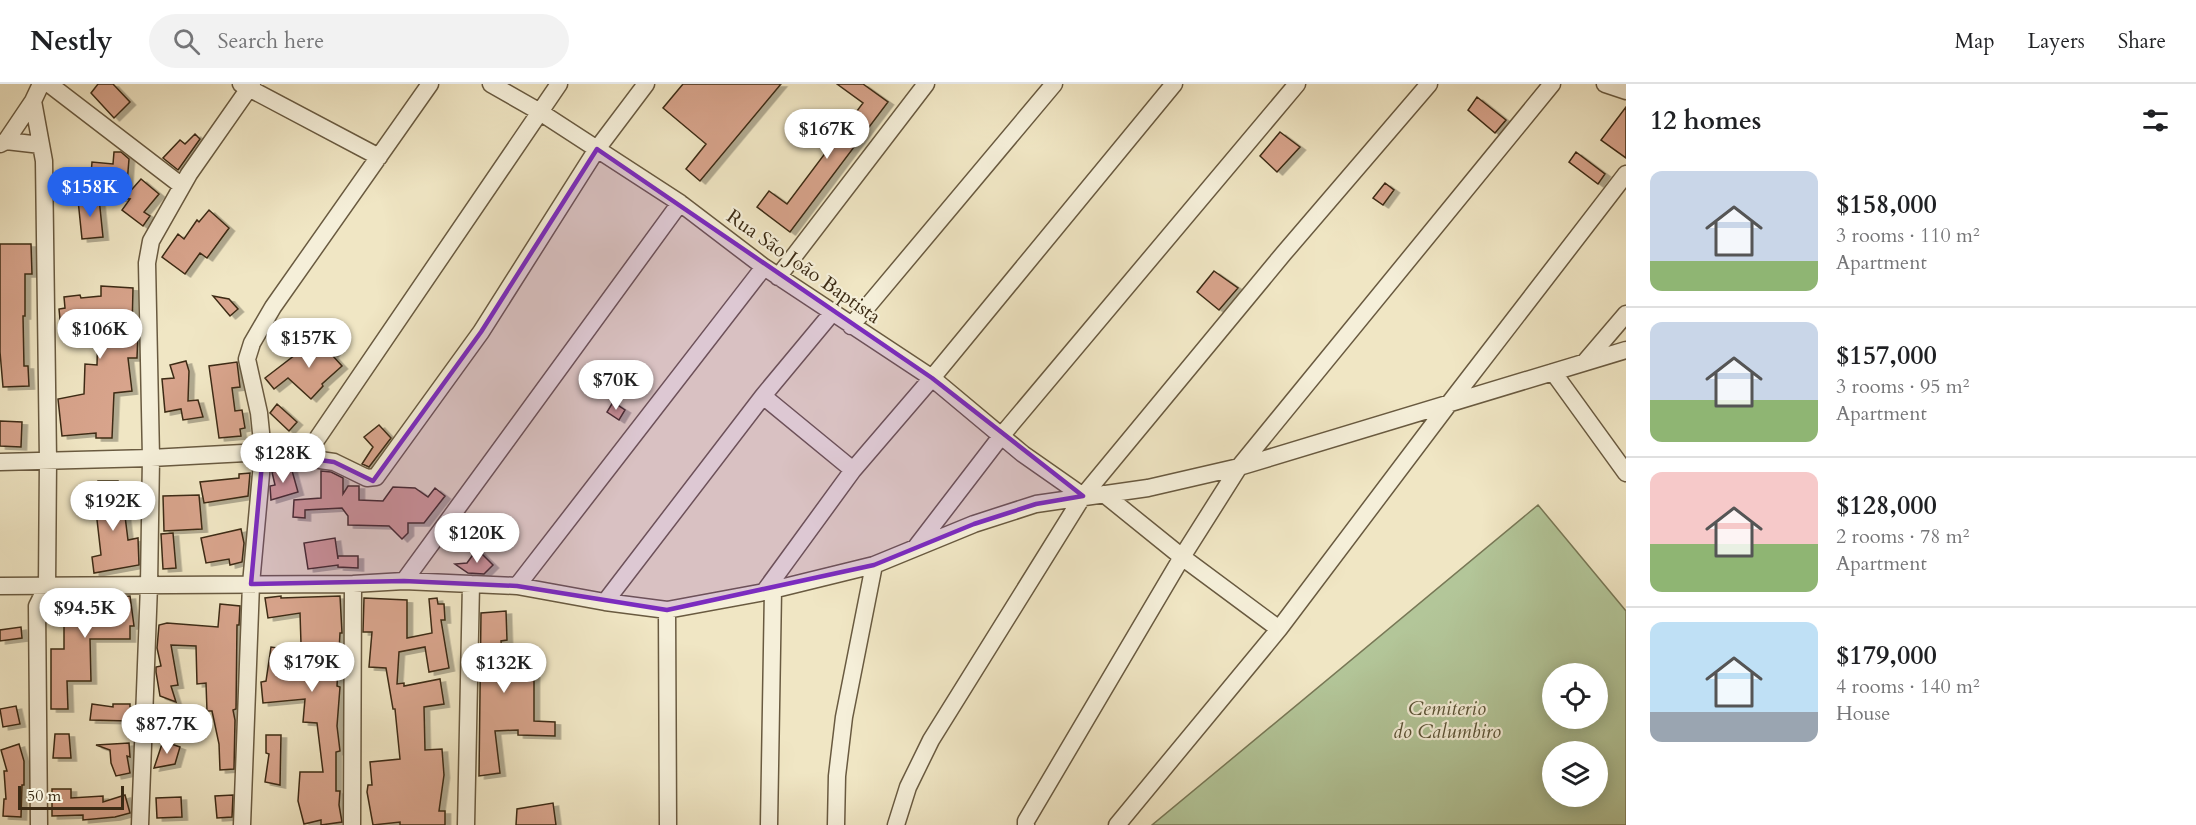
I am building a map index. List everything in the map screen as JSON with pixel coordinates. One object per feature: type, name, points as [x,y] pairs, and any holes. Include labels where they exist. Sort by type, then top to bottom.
[{"type":"street","points":[[41,84],[33,100],[3,142],[41,146]]},
{"type":"street","points":[[49,84],[182,186]]},
{"type":"street","points":[[242,825],[251,584],[263,452],[259,413],[247,359],[252,343],[273,307],[430,84]]},
{"type":"street","name":"Rua São João Baptista","points":[[491,84],[540,112],[680,203],[778,277],[932,378],[1023,454],[1083,496]]},
{"type":"street","points":[[304,458],[559,84]]},
{"type":"street","points":[[0,462],[263,452],[334,462],[367,478],[376,477],[481,332],[597,149],[646,84]]},
{"type":"street","points":[[778,277],[926,84]]},
{"type":"street","points":[[851,326],[1054,84]]},
{"type":"street","points":[[770,825],[768,591],[853,470],[932,378],[1174,84]]},
{"type":"street","points":[[915,548],[1002,435],[1297,84]]},
{"type":"street","points":[[896,825],[908,787],[931,740],[1083,496],[1284,253],[1429,84]]},
{"type":"street","points":[[1026,825],[1026,820],[1182,557],[1239,466],[1552,84]]},
{"type":"street","points":[[1605,84],[1626,91]]},
{"type":"street","points":[[140,825],[149,585],[151,458],[147,263],[151,241],[182,186],[247,86],[379,157]]},
{"type":"street","points":[[33,100],[44,161],[48,460],[47,586],[37,606],[39,825]]},
{"type":"street","points":[[1117,825],[1279,629],[1626,174]]},
{"type":"street","points":[[404,581],[680,203]]},
{"type":"street","points":[[517,586],[764,267]]},
{"type":"street","points":[[605,602],[763,396],[832,313]]},
{"type":"street","points":[[1585,362],[1626,314]]},
{"type":"street","points":[[0,586],[353,584],[404,581],[517,586],[605,602],[667,610],[768,591],[874,565],[974,524],[1036,504],[1148,488],[1239,466],[1626,350]]},
{"type":"street","points":[[1552,372],[1626,473]]},
{"type":"street","points":[[763,396],[853,470]]},
{"type":"street","points":[[1104,494],[1182,557],[1279,629]]},
{"type":"street","points":[[836,825],[837,776],[844,717],[874,565]]},
{"type":"street","points":[[352,825],[353,584]]},
{"type":"street","points":[[466,825],[471,584]]},
{"type":"street","points":[[667,610],[668,825]]},
{"type":"highlighted area","points":[[597,149],[932,378],[1083,496],[1036,504],[974,524],[874,565],[667,610],[517,586],[404,581],[251,584],[263,452],[334,462],[373,481],[481,332]]},
{"type":"green space","name":"Cemiterio do Calumbiro","points":[[1538,505],[1626,611],[1626,825],[1152,825]]},
{"type":"building","points":[[98,84],[113,84],[130,102],[114,118],[91,93]]},
{"type":"building","points":[[683,84],[781,84],[700,181],[686,169],[706,144],[663,108]]},
{"type":"building","points":[[837,84],[863,84],[888,102],[790,232],[757,207],[769,191],[787,204],[863,103]]},
{"type":"building","points":[[1477,97],[1506,120],[1495,133],[1468,110]]},
{"type":"building","points":[[1626,107],[1626,158],[1601,140]]},
{"type":"building","points":[[1280,132],[1300,147],[1277,172],[1260,156]]},
{"type":"building","points":[[195,134],[200,139],[178,170],[163,158],[180,140],[185,144]]},
{"type":"building","points":[[114,152],[121,152],[129,159],[126,196],[141,179],[159,194],[144,212],[150,216],[143,226],[122,210],[130,199],[104,197],[90,187],[92,162],[113,164]]},
{"type":"building","points":[[1576,152],[1605,174],[1598,184],[1569,162]]},
{"type":"building","points":[[1385,183],[1394,190],[1383,205],[1373,198]]},
{"type":"building","points":[[99,198],[103,237],[82,239],[78,200]]},
{"type":"building","points":[[209,210],[229,228],[207,258],[200,253],[185,274],[162,257],[178,234],[184,239],[197,220],[199,222]]},
{"type":"building","points":[[0,244],[31,244],[32,274],[25,274],[25,316],[23,316],[24,366],[28,366],[29,386],[3,387],[0,352]]},
{"type":"building","points":[[1214,271],[1238,288],[1219,310],[1197,292]]},
{"type":"building","points":[[101,286],[133,288],[132,331],[138,331],[137,358],[128,358],[132,391],[114,393],[112,438],[96,438],[96,433],[62,436],[58,399],[84,394],[85,364],[97,365],[98,325],[61,329],[59,309],[65,308],[64,297],[101,296]]},
{"type":"building","points":[[213,296],[229,299],[238,309],[230,316]]},
{"type":"building","points":[[325,334],[340,344],[332,355],[342,366],[322,384],[323,386],[311,399],[288,378],[274,389],[265,378],[299,352],[309,359]]},
{"type":"building","points":[[186,361],[189,371],[188,401],[198,400],[203,417],[183,420],[181,409],[165,412],[162,379],[174,378],[170,365]]},
{"type":"building","points":[[237,362],[240,387],[232,388],[235,411],[242,410],[245,428],[240,429],[241,436],[219,438],[209,366]]},
{"type":"building","points":[[613,402],[625,410],[619,420],[607,412]]},
{"type":"building","points":[[277,404],[297,422],[289,431],[270,413]]},
{"type":"building","points":[[0,421],[22,422],[21,447],[0,446]]},
{"type":"building","points":[[379,425],[391,438],[369,467],[362,464],[373,447],[364,437]]},
{"type":"building","points":[[291,467],[298,492],[271,500],[270,486],[275,485],[272,472]]},
{"type":"building","points":[[321,471],[331,472],[343,478],[343,494],[348,486],[359,486],[359,500],[383,501],[393,487],[415,488],[428,497],[435,488],[445,496],[424,523],[408,523],[408,533],[402,539],[389,526],[348,525],[348,516],[342,508],[305,510],[305,518],[293,517],[294,500],[321,498]]},
{"type":"building","points":[[250,473],[248,496],[204,503],[200,482],[239,478],[239,474]]},
{"type":"building","points":[[98,481],[118,481],[118,508],[124,508],[128,540],[138,538],[139,565],[94,573],[92,557],[101,555],[96,511],[98,511]]},
{"type":"building","points":[[199,495],[202,529],[164,531],[163,496]]},
{"type":"building","points":[[241,529],[244,543],[242,562],[230,565],[229,559],[206,563],[201,538]]},
{"type":"building","points":[[173,533],[176,568],[163,569],[161,534]]},
{"type":"building","points":[[335,538],[338,559],[338,556],[358,556],[358,568],[338,567],[338,565],[308,569],[304,543]]},
{"type":"building","points":[[477,549],[493,565],[484,574],[468,573],[455,564],[467,563]]},
{"type":"building","points":[[54,596],[69,596],[69,603],[95,603],[95,599],[130,596],[134,626],[130,626],[130,639],[90,639],[91,681],[67,681],[68,709],[51,709],[51,649],[64,649],[64,614],[54,614]]},
{"type":"building","points":[[281,596],[281,598],[340,596],[342,633],[340,633],[337,686],[340,687],[337,726],[340,751],[336,752],[336,791],[340,791],[339,805],[342,822],[321,825],[321,820],[304,824],[298,801],[300,772],[323,772],[317,723],[303,722],[305,699],[263,703],[261,682],[266,681],[271,647],[300,651],[300,613],[268,618],[265,598]]},
{"type":"building","points":[[364,598],[407,600],[407,638],[432,633],[429,599],[437,598],[438,604],[444,604],[445,620],[441,620],[449,668],[429,672],[425,647],[399,652],[397,684],[404,683],[404,686],[440,679],[444,704],[424,707],[425,750],[442,749],[444,775],[439,811],[445,811],[445,825],[400,825],[400,822],[373,825],[367,792],[368,785],[372,785],[370,762],[400,759],[395,709],[393,709],[386,668],[369,667],[372,632],[363,632]]},
{"type":"building","points":[[220,604],[240,606],[239,625],[237,625],[236,709],[233,710],[235,720],[234,769],[220,770],[219,744],[212,711],[207,711],[206,683],[197,684],[196,646],[171,645],[178,685],[171,686],[176,702],[160,696],[156,667],[161,666],[157,648],[159,625],[167,623],[218,627]]},
{"type":"building","points":[[506,611],[507,640],[501,641],[503,663],[534,664],[534,721],[555,722],[555,736],[518,735],[518,730],[495,731],[500,773],[479,776],[481,613]]},
{"type":"building","points":[[21,627],[22,638],[0,641],[0,630]]},
{"type":"building","points":[[92,704],[113,707],[113,704],[130,704],[130,721],[90,720]]},
{"type":"building","points":[[156,705],[177,706],[180,719],[161,724]]},
{"type":"building","points":[[16,706],[20,724],[3,727],[0,709]]},
{"type":"building","points":[[55,734],[69,734],[71,758],[53,758]]},
{"type":"building","points":[[266,735],[281,735],[280,785],[265,782],[269,754],[266,753]]},
{"type":"building","points":[[163,741],[180,747],[175,764],[154,768]]},
{"type":"building","points":[[129,743],[130,757],[127,756],[130,773],[116,776],[111,763],[110,750],[96,745]]},
{"type":"building","points":[[19,744],[24,761],[21,817],[3,816],[4,799],[6,799],[4,771],[7,771],[1,750]]},
{"type":"building","points":[[52,789],[71,789],[71,798],[103,796],[103,802],[125,795],[130,813],[83,820],[83,815],[52,816]]},
{"type":"building","points":[[233,795],[232,817],[217,818],[215,796]]},
{"type":"building","points":[[181,797],[182,817],[157,818],[156,798]]},
{"type":"building","points":[[553,803],[556,825],[516,825],[517,809]]}]
